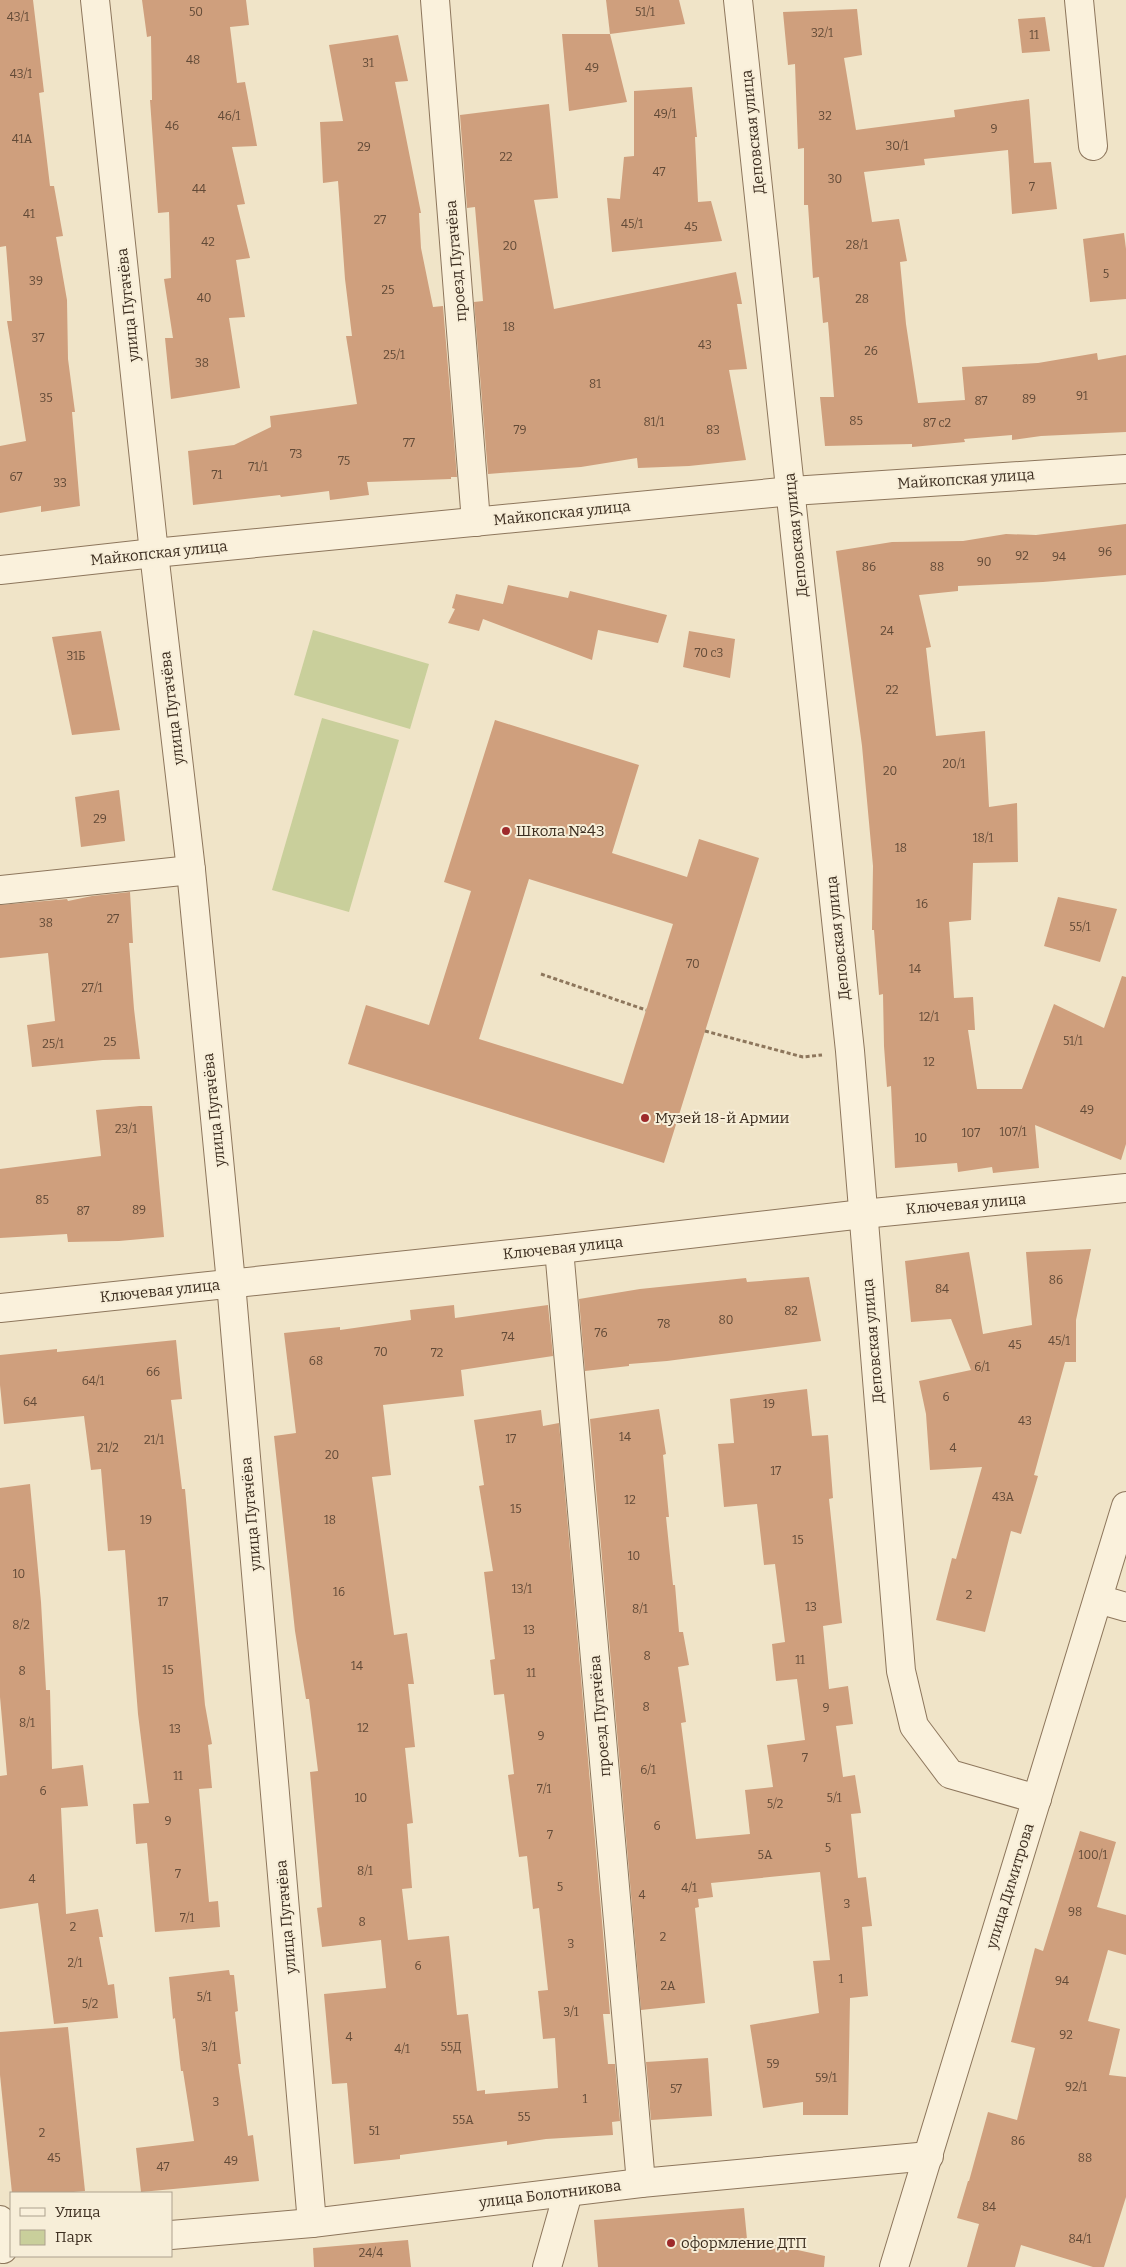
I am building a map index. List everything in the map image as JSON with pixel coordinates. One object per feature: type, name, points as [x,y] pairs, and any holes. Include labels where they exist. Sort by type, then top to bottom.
[{"type":"street","name":"улица Пугачёва","points":[[96,0],[154,553],[191,870],[231,1283],[312,2223]]},
{"type":"street","name":"проезд Пугачёва","points":[[435,0],[476,522]]},
{"type":"street","name":"Деповская улица","points":[[738,0],[792,491],[850,1051],[901,1671],[914,1726],[950,1774],[1037,1799]]},
{"type":"street","points":[[1079,0],[1093,146]]},
{"type":"street","name":"Майкопская улица","points":[[0,570],[154,553],[792,491],[1126,469]]},
{"type":"street","points":[[0,890],[191,870]]},
{"type":"street","name":"Ключевая улица","points":[[0,1308],[560,1249],[863,1214],[1126,1188]]},
{"type":"street","name":"проезд Пугачёва","points":[[560,1249],[641,2183]]},
{"type":"street","name":"улица Димитрова","points":[[894,2267],[1126,1506]]},
{"type":"street","points":[[1098,1599],[1126,1607]]},
{"type":"street","name":"улица Болотникова","points":[[172,2235],[312,2223],[641,2183],[928,2156]]},
{"type":"street","points":[[547,2267],[568,2193]]},
{"type":"street","points":[[0,2220],[5,2249]]},
{"type":"path","points":[[541,974],[646,1010]]},
{"type":"path","points":[[705,1031],[803,1057],[850,1051]]},
{"type":"green space","points":[[313,630],[429,664],[410,729],[294,695]]},
{"type":"green space","points":[[322,718],[399,740],[349,912],[272,890]]},
{"type":"building","points":[[0,0],[33,0],[44,92],[39,93],[50,186],[54,186],[63,236],[56,237],[67,300],[68,359],[75,412],[72,412],[80,506],[41,512],[41,506],[0,513],[0,446],[26,441],[7,321],[12,321],[6,246],[0,247]]},
{"type":"building","points":[[142,0],[246,0],[249,25],[230,27],[237,83],[245,82],[257,146],[232,147],[245,204],[237,205],[250,258],[236,260],[245,317],[229,318],[240,388],[171,399],[165,338],[173,338],[164,279],[171,278],[169,212],[158,213],[150,100],[152,100],[151,36],[147,37]]},
{"type":"building","points":[[606,0],[679,0],[685,24],[610,34]]},
{"type":"building","points":[[857,9],[862,55],[844,58],[856,130],[955,117],[954,110],[1029,99],[1034,163],[1051,162],[1057,209],[1012,214],[1008,150],[924,159],[925,165],[864,172],[872,222],[899,219],[907,261],[900,262],[906,324],[918,403],[965,400],[962,367],[1038,363],[1097,353],[1098,360],[1126,355],[1126,432],[1041,436],[1012,440],[1012,435],[964,439],[965,442],[912,447],[912,444],[825,446],[820,397],[834,397],[828,322],[823,323],[819,277],[813,278],[808,205],[804,205],[804,148],[798,149],[795,64],[788,65],[783,12]]},
{"type":"building","points":[[1045,17],[1050,51],[1022,53],[1018,19]]},
{"type":"building","points":[[562,34],[610,34],[627,102],[569,111]]},
{"type":"building","points":[[398,35],[408,81],[395,82],[421,213],[419,213],[421,248],[433,307],[443,306],[457,477],[451,477],[451,479],[367,482],[369,495],[330,500],[329,491],[193,505],[188,451],[234,445],[271,427],[270,416],[357,404],[346,336],[352,336],[345,279],[338,181],[323,183],[320,122],[343,121],[329,45]]},
{"type":"building","points":[[692,87],[697,137],[695,137],[698,202],[711,201],[722,241],[612,252],[607,198],[620,199],[624,157],[634,156],[634,91]]},
{"type":"building","points":[[549,104],[558,198],[534,200],[554,309],[736,272],[742,304],[737,304],[747,369],[729,370],[746,460],[689,466],[638,468],[637,458],[581,467],[488,474],[474,302],[483,301],[475,207],[467,208],[460,115]]},
{"type":"building","points":[[1124,233],[1126,249],[1126,299],[1090,302],[1083,239]]},
{"type":"building","points":[[1126,524],[1126,575],[1043,582],[958,586],[958,591],[919,595],[931,647],[926,648],[936,736],[985,731],[989,807],[1017,803],[1018,862],[973,863],[971,920],[949,922],[954,998],[973,997],[975,1030],[968,1030],[977,1089],[1022,1089],[1054,1004],[1104,1028],[1122,976],[1126,977],[1126,1144],[1121,1160],[1035,1125],[1039,1168],[993,1173],[992,1167],[958,1172],[957,1163],[895,1168],[891,1086],[887,1087],[884,1046],[883,994],[879,995],[874,930],[872,930],[873,866],[862,746],[836,551],[892,542],[963,541],[1006,534],[1036,535]]},
{"type":"building","points":[[508,585],[568,598],[570,591],[667,615],[658,643],[598,630],[592,660],[483,619],[479,631],[448,623],[455,609],[452,608],[456,594],[503,604]]},
{"type":"building","points":[[101,631],[120,730],[72,735],[52,637]]},
{"type":"building","points":[[689,631],[735,639],[730,678],[683,667]]},
{"type":"building","points":[[495,720],[639,765],[612,853],[687,877],[699,839],[759,858],[664,1163],[348,1064],[366,1005],[429,1025],[471,891],[444,882]],"holes":[[[529,879],[673,924],[623,1084],[479,1039]]]},
{"type":"building","points":[[119,790],[125,841],[81,847],[75,797]]},
{"type":"building","points":[[130,892],[133,943],[129,943],[140,1059],[103,1060],[32,1067],[27,1025],[55,1021],[48,953],[0,958],[0,905],[67,899],[68,901],[92,896]]},
{"type":"building","points":[[1058,897],[1117,909],[1100,962],[1044,946]]},
{"type":"building","points":[[152,1106],[164,1237],[119,1241],[68,1242],[67,1234],[0,1238],[0,1169],[101,1156],[96,1110]]},
{"type":"building","points":[[1091,1249],[1076,1320],[1076,1362],[1065,1362],[1034,1475],[1038,1476],[1021,1534],[1011,1531],[985,1632],[936,1620],[952,1558],[956,1559],[982,1467],[930,1470],[926,1414],[919,1381],[971,1370],[951,1319],[911,1322],[905,1261],[969,1252],[983,1334],[1032,1325],[1026,1252]]},
{"type":"building","points":[[809,1277],[821,1341],[585,1371],[579,1299],[640,1289],[746,1278],[747,1282]]},
{"type":"building","points":[[454,1305],[455,1318],[548,1305],[553,1356],[461,1370],[464,1396],[383,1405],[391,1475],[372,1477],[394,1635],[407,1633],[414,1684],[408,1684],[415,1747],[405,1748],[413,1823],[407,1824],[412,1888],[402,1889],[408,1940],[449,1936],[457,2015],[468,2014],[477,2091],[485,2090],[485,2094],[558,2088],[555,2038],[543,2039],[538,1991],[548,1990],[539,1908],[533,1909],[527,1856],[519,1857],[508,1775],[514,1774],[504,1694],[494,1695],[490,1660],[495,1659],[484,1572],[493,1571],[479,1486],[484,1485],[474,1420],[541,1410],[543,1426],[559,1423],[610,2014],[603,2014],[608,2064],[615,2064],[620,2121],[612,2122],[613,2135],[546,2139],[507,2145],[507,2141],[400,2155],[400,2159],[354,2164],[347,2083],[332,2084],[324,1994],[386,1988],[381,1940],[322,1947],[317,1908],[322,1907],[310,1772],[318,1771],[309,1699],[306,1699],[295,1631],[274,1436],[296,1433],[284,1333],[340,1327],[340,1330],[411,1320],[410,1310]]},
{"type":"building","points":[[176,1340],[182,1399],[171,1400],[182,1489],[185,1489],[205,1705],[212,1744],[208,1745],[212,1788],[199,1789],[209,1902],[218,1901],[220,1927],[155,1932],[147,1843],[136,1844],[133,1804],[149,1803],[138,1714],[125,1550],[108,1551],[101,1469],[91,1470],[84,1416],[4,1424],[0,1385],[0,1355],[57,1349],[57,1352]]},
{"type":"building","points":[[807,1389],[812,1436],[828,1435],[833,1498],[829,1499],[842,1623],[823,1626],[829,1689],[848,1686],[853,1724],[836,1726],[843,1777],[855,1775],[861,1813],[851,1814],[858,1878],[866,1877],[872,1926],[862,1927],[868,1996],[850,1998],[848,2115],[803,2115],[803,2102],[763,2108],[750,2025],[819,2013],[813,1961],[830,1960],[820,1872],[711,1883],[713,1897],[698,1899],[699,1907],[695,1908],[705,2003],[641,2010],[590,1419],[659,1409],[666,1454],[663,1455],[669,1517],[666,1517],[673,1585],[675,1585],[679,1632],[683,1632],[689,1665],[678,1667],[686,1722],[681,1723],[696,1839],[750,1834],[745,1790],[773,1787],[767,1745],[805,1740],[797,1679],[776,1681],[772,1644],[785,1642],[775,1564],[764,1565],[757,1504],[724,1507],[718,1444],[734,1443],[730,1399]]},
{"type":"building","points":[[30,1484],[41,1602],[46,1690],[50,1690],[52,1769],[83,1765],[88,1806],[61,1808],[66,1914],[98,1909],[103,1937],[99,1937],[108,1985],[114,1984],[118,2018],[54,2024],[38,1903],[0,1909],[0,1776],[7,1775],[0,1697],[0,1488]]},
{"type":"building","points":[[1080,1831],[1116,1842],[1097,1907],[1126,1915],[1126,1955],[1108,1950],[1088,2021],[1120,2029],[1109,2075],[1126,2077],[1126,2197],[1104,2267],[1093,2267],[1021,2245],[1015,2267],[967,2267],[979,2224],[957,2218],[988,2112],[1017,2120],[1035,2048],[1011,2042],[1035,1948],[1043,1951]]},
{"type":"building","points":[[229,1970],[230,1975],[234,1975],[238,2011],[235,2012],[241,2064],[238,2064],[248,2136],[253,2135],[259,2181],[141,2192],[136,2148],[194,2141],[183,2071],[181,2071],[175,2018],[173,2019],[169,1977]]},
{"type":"building","points":[[68,2027],[85,2191],[12,2192],[0,2075],[0,2032]]},
{"type":"building","points":[[708,2058],[712,2116],[651,2120],[646,2062]]},
{"type":"building","name":"оформление ДТП","points":[[744,2208],[747,2239],[825,2256],[824,2267],[598,2267],[594,2220]]},
{"type":"building","points":[[408,2240],[411,2267],[314,2267],[313,2248]]},
{"type":"place","name":"Школа №43","points":[[506,831]]},
{"type":"place","name":"Музей 18-й Армии","points":[[645,1118]]},
{"type":"place","name":"оформление ДТП","points":[[671,2243]]}]
